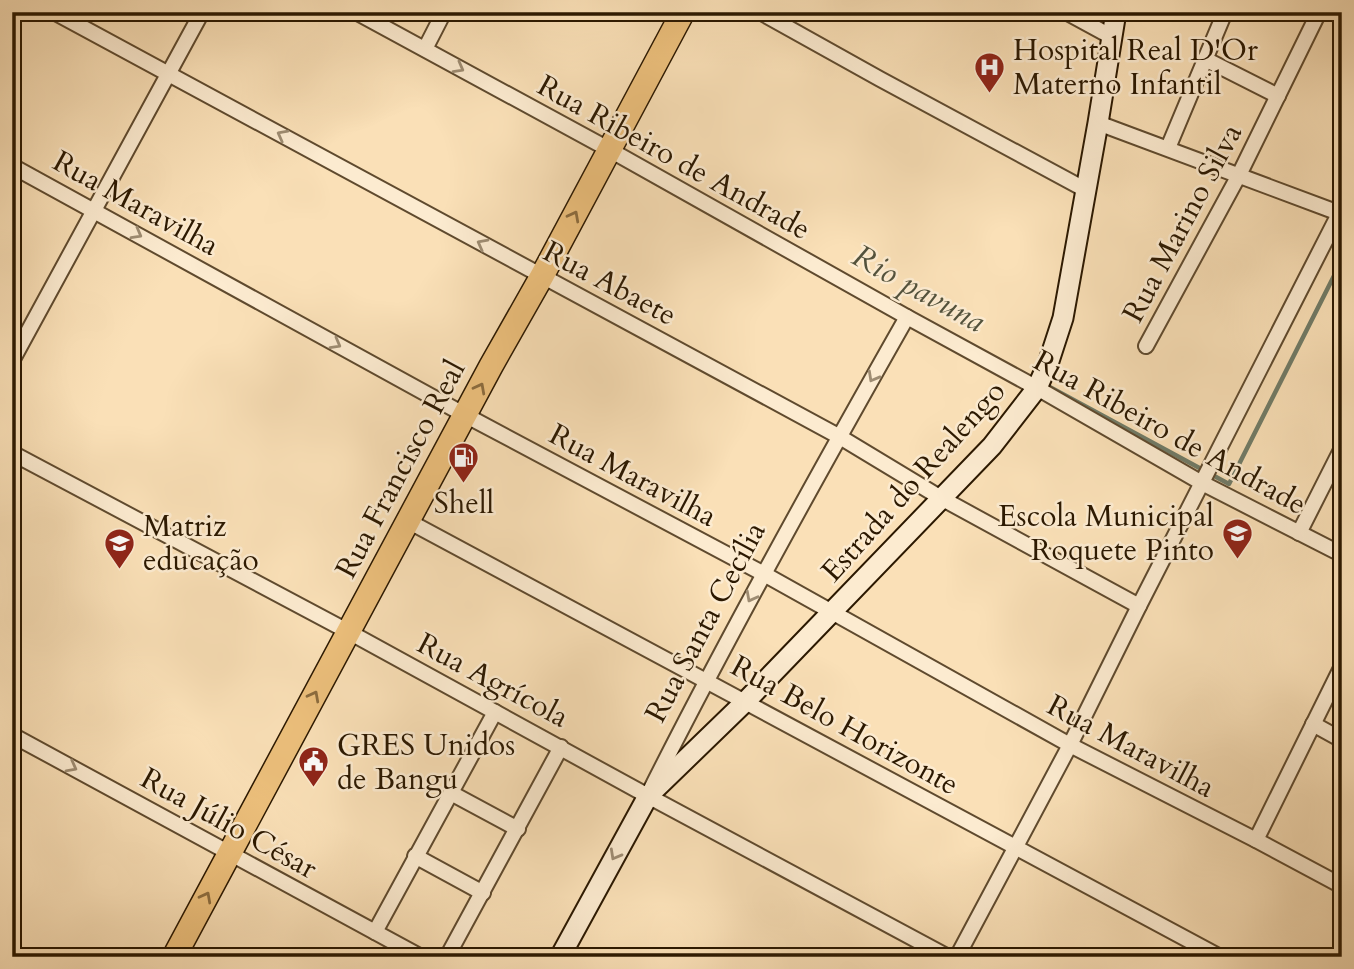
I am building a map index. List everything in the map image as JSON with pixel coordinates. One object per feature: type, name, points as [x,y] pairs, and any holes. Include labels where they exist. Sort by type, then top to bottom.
[{"type":"main road","name":"Rua Francisco Real","points":[[174,957],[683,12]]},
{"type":"street","name":"Rua Abaete","points":[[54,12],[839,436],[941,498],[1139,606]]},
{"type":"street","points":[[12,361],[202,12]]},
{"type":"street","name":"Rua Ribeiro de Andrade","points":[[356,12],[426,46],[1202,482],[1335,551]]},
{"type":"street","points":[[426,46],[444,12]]},
{"type":"street","points":[[760,12],[1086,190]]},
{"type":"street","points":[[1066,12],[1112,37]]},
{"type":"street","name":"Estrada do Realengo","points":[[648,796],[746,701],[992,446],[1037,388],[1063,318],[1116,12]]},
{"type":"street","points":[[1168,148],[1225,12]]},
{"type":"street","name":"Rua Marino Silva","points":[[1146,346],[1239,175],[1319,12]]},
{"type":"street","points":[[1205,59],[1278,96]]},
{"type":"street","points":[[957,957],[1070,745],[1340,210],[1098,123]]},
{"type":"street","name":"Rua Maravilha","points":[[12,166],[465,415],[764,574],[1070,745],[1342,886]]},
{"type":"street","name":"Rua Santa Cecília","points":[[560,957],[648,796],[706,680],[907,317]]},
{"type":"street","points":[[1299,533],[1342,448]]},
{"type":"street","name":"Rua Agrícola","points":[[12,453],[349,632],[948,957]]},
{"type":"street","name":"Rua Belo Horizonte","points":[[408,521],[1220,957]]},
{"type":"street","points":[[1256,840],[1342,666]]},
{"type":"street","points":[[374,932],[495,712]]},
{"type":"street","points":[[1313,724],[1342,740]]},
{"type":"street","name":"Rua Júlio César","points":[[12,735],[421,957]]},
{"type":"street","points":[[447,957],[561,747]]},
{"type":"street","points":[[451,793],[518,829]]},
{"type":"street","points":[[415,856],[482,893]]},
{"type":"waterway","name":"Rio pavuna","points":[[1046,385],[1229,484],[1342,260]]},
{"type":"place","name":"Hospital Real D'Or Materno Infantil","points":[[990,94]]},
{"type":"place","name":"Shell","points":[[464,484]]},
{"type":"place","name":"Escola Municipal Roquete Pinto","points":[[1237,560]]},
{"type":"place","name":"Matriz educação","points":[[120,570]]},
{"type":"place","name":"GRES Unidos de Bangu","points":[[314,789]]}]
